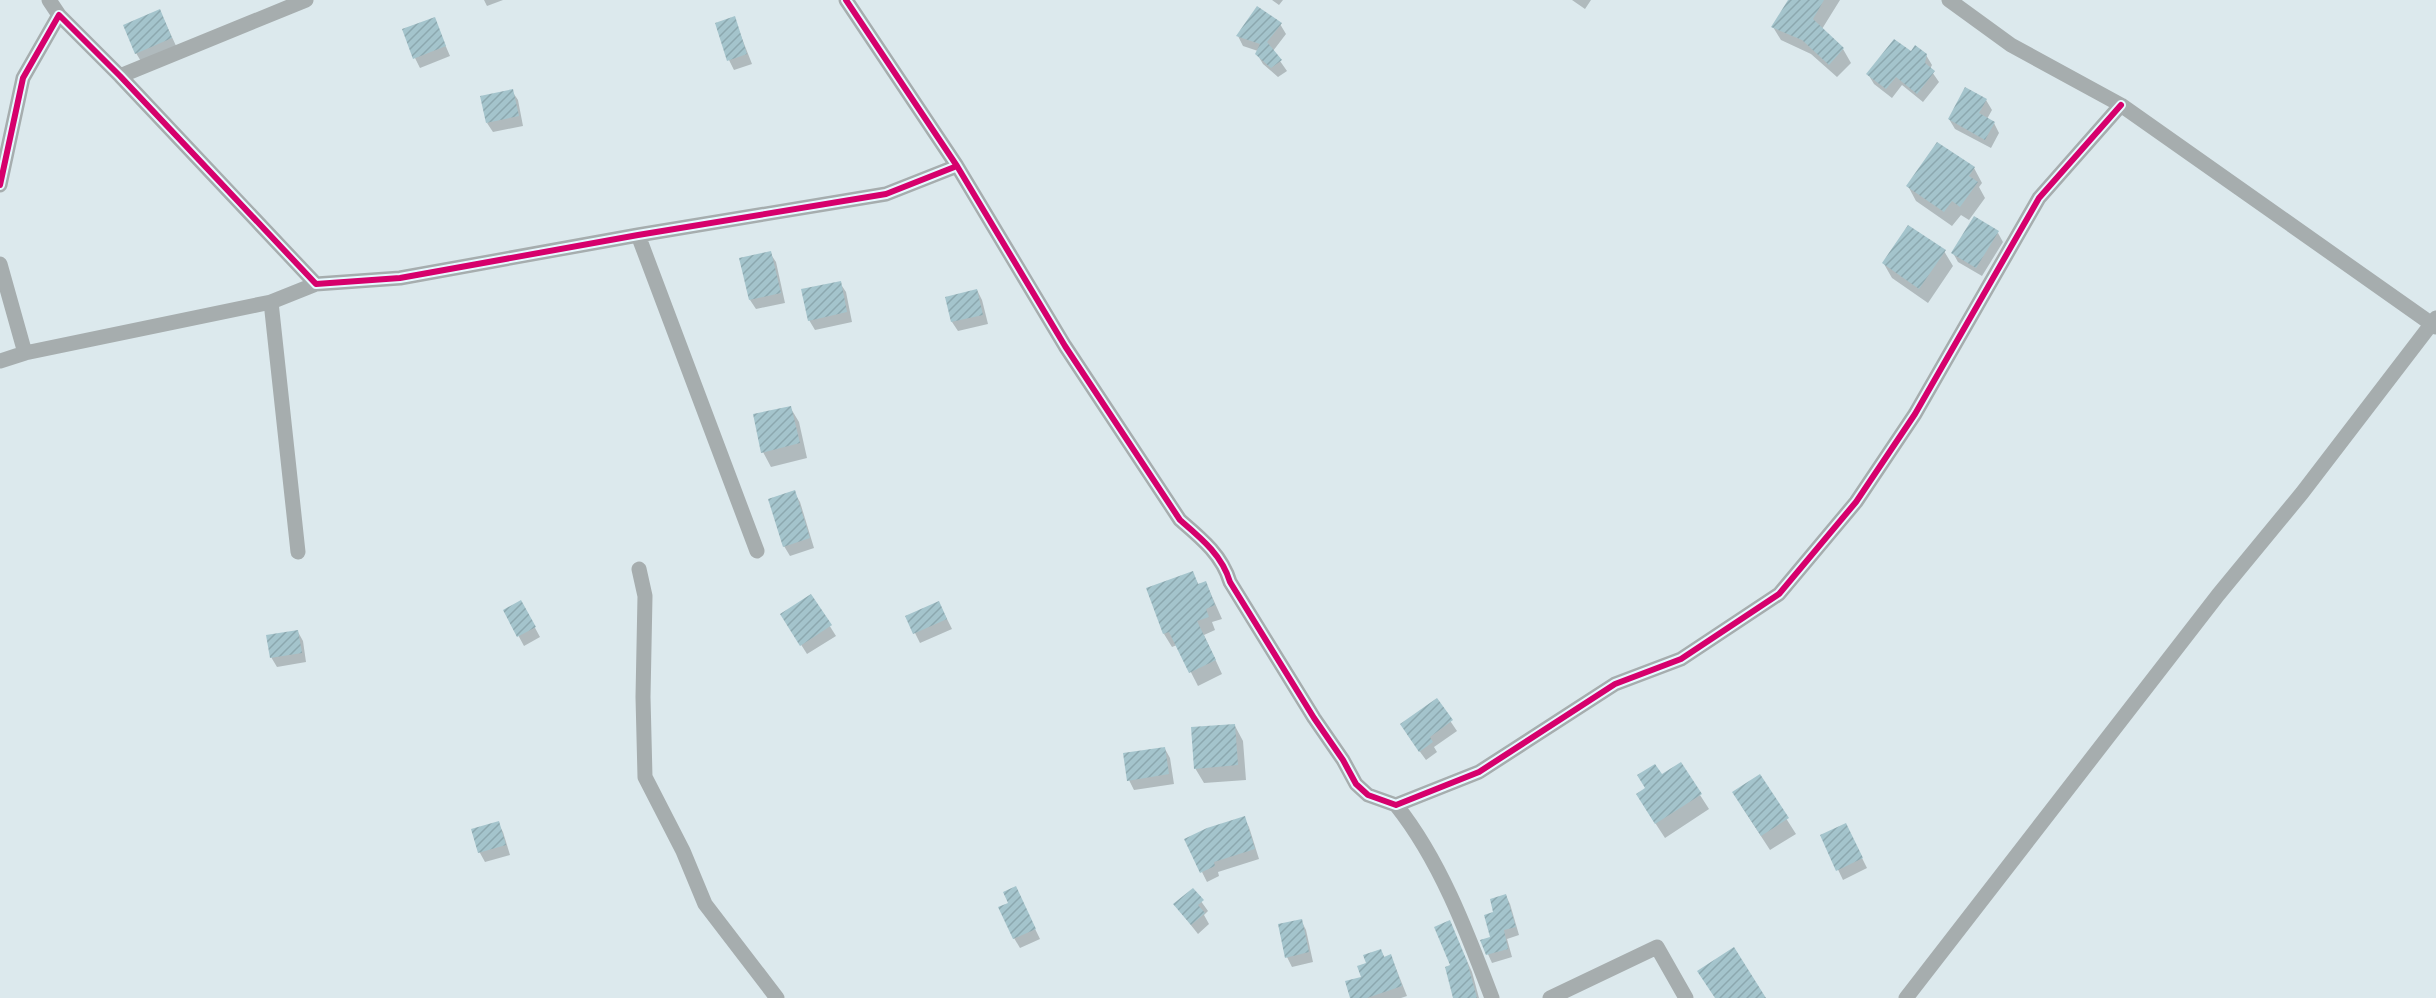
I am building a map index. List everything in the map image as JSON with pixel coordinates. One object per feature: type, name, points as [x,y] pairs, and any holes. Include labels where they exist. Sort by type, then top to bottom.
[{"type":"street","points":[[50,0],[59,15],[120,76],[316,284]]},
{"type":"street","points":[[120,76],[306,0]]},
{"type":"street","points":[[846,0],[957,166],[1065,346],[1180,520],[1204,540],[1225,567],[1230,582],[1356,784],[1368,795],[1396,805],[1413,826],[1471,944],[1492,998]]},
{"type":"street","points":[[1906,998],[2435,323],[2121,105],[2011,45],[1949,0]]},
{"type":"street","points":[[0,185],[23,78],[59,15]]},
{"type":"street","points":[[1396,805],[1479,772],[1615,684],[1682,658],[1779,594],[1856,502],[1909,424],[2039,198],[2121,105]]},
{"type":"street","points":[[0,361],[25,352],[271,302],[316,284],[400,278],[638,235],[886,195],[957,166]]},
{"type":"street","points":[[638,235],[757,550]]},
{"type":"street","points":[[0,264],[25,352]]},
{"type":"street","points":[[271,302],[298,552]]},
{"type":"street","points":[[639,569],[645,596],[643,697],[645,777],[683,851],[705,903],[777,998]]},
{"type":"street","points":[[1550,998],[1657,947],[1686,998]]},
{"type":"building","points":[[1788,0],[1824,0],[1813,19],[1844,48],[1829,65],[1802,40],[1771,27]]},
{"type":"building","points":[[1257,6],[1282,23],[1267,42],[1282,60],[1271,68],[1255,54],[1260,44],[1236,36]]},
{"type":"building","points":[[160,9],[172,38],[135,54],[123,25]]},
{"type":"building","points":[[735,16],[747,54],[727,61],[715,23]]},
{"type":"building","points":[[435,17],[446,46],[413,59],[402,29]]},
{"type":"building","points":[[1894,39],[1911,51],[1915,45],[1927,54],[1925,63],[1935,71],[1917,94],[1896,77],[1886,89],[1866,74]]},
{"type":"building","points":[[1965,87],[1987,99],[1979,113],[1995,122],[1985,140],[1948,119]]},
{"type":"building","points":[[513,89],[519,116],[486,123],[480,96]]},
{"type":"building","points":[[1937,142],[1975,167],[1969,176],[1978,182],[1960,207],[1952,201],[1944,212],[1906,186]]},
{"type":"building","points":[[1974,216],[1999,231],[1976,268],[1951,253]]},
{"type":"building","points":[[1908,225],[1946,250],[1919,289],[1882,263]]},
{"type":"building","points":[[771,251],[781,293],[749,300],[739,258]]},
{"type":"building","points":[[841,281],[847,312],[808,321],[801,289]]},
{"type":"building","points":[[977,289],[983,315],[951,322],[945,297]]},
{"type":"building","points":[[791,406],[800,443],[761,453],[753,414]]},
{"type":"building","points":[[795,490],[810,538],[783,547],[768,499]]},
{"type":"building","points":[[1193,571],[1198,584],[1206,581],[1215,605],[1206,609],[1209,617],[1197,621],[1216,660],[1189,673],[1169,632],[1163,634],[1146,588]]},
{"type":"building","points":[[811,594],[832,625],[800,646],[780,614]]},
{"type":"building","points":[[521,600],[536,627],[517,637],[503,610]]},
{"type":"building","points":[[939,601],[947,619],[913,634],[905,616]]},
{"type":"building","points":[[298,630],[302,653],[270,658],[266,635]]},
{"type":"building","points":[[1437,698],[1453,720],[1430,737],[1433,742],[1419,752],[1400,724]]},
{"type":"building","points":[[1235,724],[1238,765],[1194,769],[1191,727]]},
{"type":"building","points":[[1165,747],[1169,774],[1127,781],[1123,753]]},
{"type":"building","points":[[1681,762],[1702,794],[1655,824],[1636,794],[1645,788],[1637,775],[1655,764],[1662,774]]},
{"type":"building","points":[[1760,774],[1789,818],[1761,836],[1732,792]]},
{"type":"building","points":[[1245,816],[1255,849],[1214,862],[1215,866],[1200,873],[1184,839],[1207,828]]},
{"type":"building","points":[[499,821],[506,845],[478,853],[471,829]]},
{"type":"building","points":[[1846,823],[1863,858],[1836,871],[1820,835]]},
{"type":"building","points":[[1016,886],[1036,929],[1013,939],[998,907],[1008,903],[1003,892]]},
{"type":"building","points":[[1193,888],[1204,900],[1198,905],[1205,913],[1191,925],[1173,904]]},
{"type":"building","points":[[1506,894],[1516,927],[1504,930],[1508,949],[1486,955],[1480,940],[1490,937],[1484,915],[1493,912],[1490,899]]},
{"type":"building","points":[[1302,919],[1309,952],[1285,958],[1278,924]]},
{"type":"building","points":[[1450,920],[1467,961],[1477,998],[1453,998],[1445,967],[1450,965],[1434,927]]},
{"type":"building","points":[[1734,947],[1766,998],[1715,998],[1697,971]]},
{"type":"building","points":[[1381,949],[1384,957],[1391,954],[1402,986],[1367,998],[1350,998],[1345,981],[1361,977],[1357,966],[1366,963],[1363,955]]},
{"type":"cycle path","points":[[846,0],[957,166],[1065,346],[1180,520],[1203,540],[1222,563],[1230,582],[1356,784],[1368,795],[1396,805],[1479,772],[1615,684],[1681,659],[1779,594],[1856,502],[1915,414],[2039,198],[2121,105]]},
{"type":"cycle path","points":[[0,185],[23,78],[59,15],[120,76],[316,284],[400,278],[638,235],[886,194],[957,166]]}]
